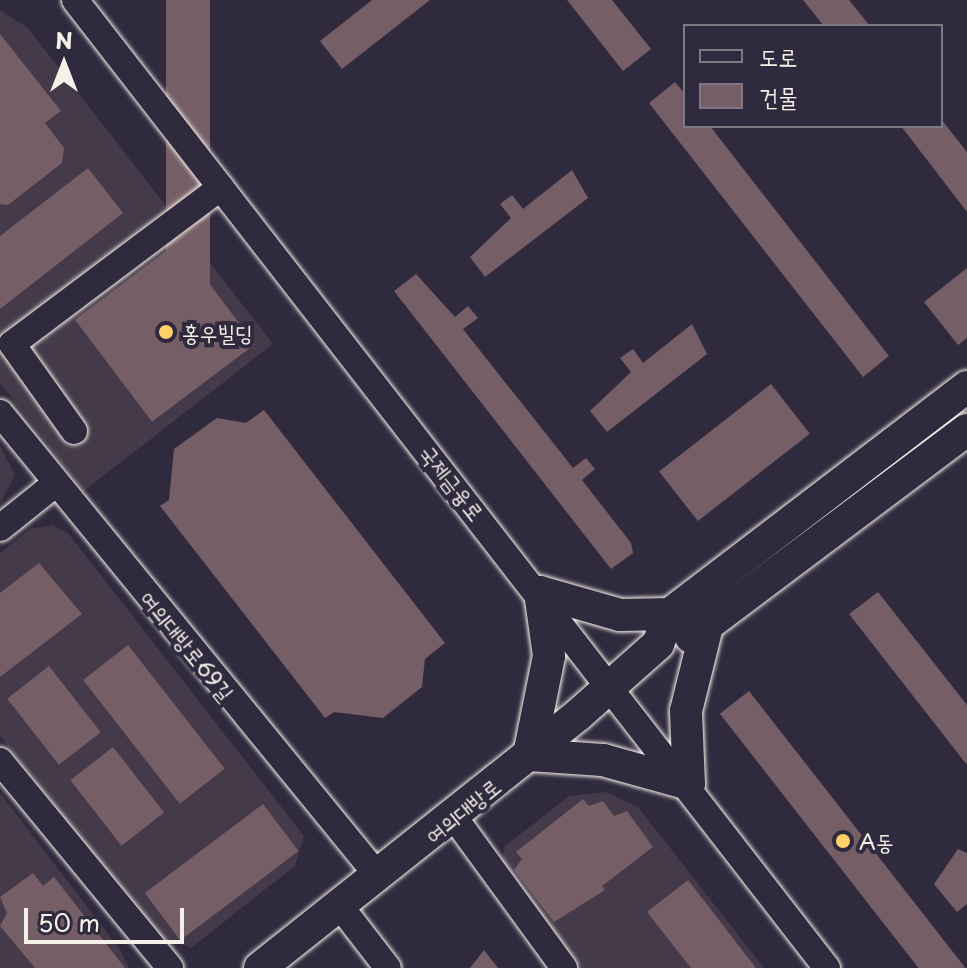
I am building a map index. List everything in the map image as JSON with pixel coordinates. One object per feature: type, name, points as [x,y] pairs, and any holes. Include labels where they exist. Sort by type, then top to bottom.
[{"type":"main road","points":[[707,626],[686,711],[689,784],[603,760],[529,755],[549,656],[540,592],[620,615],[670,614],[967,387]]},
{"type":"main road","name":"여의대방로","points":[[658,644],[682,644],[967,430]]},
{"type":"main road","name":"여의대방로","points":[[260,968],[454,817],[612,684],[658,644],[670,614]]},
{"type":"street","name":"국제금융로","points":[[72,2],[612,684],[827,968]]},
{"type":"street","points":[[74,431],[12,344],[221,187]]},
{"type":"street","name":"여의대방로69길","points":[[0,413],[378,876]]},
{"type":"street","points":[[0,528],[55,484]]},
{"type":"street","points":[[0,761],[170,968]]},
{"type":"street","points":[[454,817],[564,968]]},
{"type":"street","points":[[340,906],[388,968]]},
{"type":"shaded area","points":[[0,10],[28,28],[273,344],[84,491],[0,383]]},
{"type":"shaded area","points":[[0,446],[15,475],[0,504]]},
{"type":"shaded area","points":[[52,525],[68,533],[304,836],[295,866],[191,948],[157,935],[0,736],[0,553],[30,529]]},
{"type":"shaded area","points":[[606,792],[638,807],[764,968],[582,968],[501,864],[505,846],[569,796]]},
{"type":"shaded area","points":[[0,793],[119,948],[129,968],[0,968]]},
{"type":"building","points":[[166,0],[210,0],[210,328],[166,328]]},
{"type":"building","points":[[372,0],[430,0],[342,69],[320,41]]},
{"type":"building","points":[[567,0],[612,0],[651,49],[623,71]]},
{"type":"building","points":[[803,0],[849,0],[868,24],[822,24]]},
{"type":"building","points":[[0,34],[61,111],[45,123],[64,148],[62,163],[8,205],[0,204]]},
{"type":"building","points":[[675,82],[683,92],[683,128],[712,128],[889,356],[863,377],[649,103]]},
{"type":"building","points":[[943,122],[967,152],[967,212],[903,128],[943,128]]},
{"type":"building","points":[[88,168],[123,213],[0,309],[0,236]]},
{"type":"building","points":[[572,170],[588,198],[485,277],[470,257],[511,218],[500,204],[512,195],[523,209]]},
{"type":"building","name":"홍우빌딩","points":[[178,242],[255,344],[152,422],[75,320]]},
{"type":"building","points":[[967,268],[967,338],[958,345],[924,302]]},
{"type":"building","points":[[416,274],[455,317],[468,306],[478,318],[463,329],[573,468],[586,458],[595,469],[582,480],[631,543],[633,553],[611,569],[394,291]]},
{"type":"building","points":[[692,324],[707,354],[607,432],[590,411],[631,372],[620,358],[633,349],[643,363]]},
{"type":"building","points":[[771,384],[810,434],[698,521],[659,471]]},
{"type":"building","points":[[264,410],[445,643],[425,659],[422,687],[383,718],[334,712],[325,718],[160,506],[169,500],[174,449],[217,418],[246,423]]},
{"type":"building","points":[[39,563],[82,614],[0,677],[0,593]]},
{"type":"building","points":[[878,592],[967,705],[967,765],[849,614]]},
{"type":"building","points":[[128,645],[225,769],[180,804],[83,680]]},
{"type":"building","points":[[49,666],[101,732],[59,765],[7,699]]},
{"type":"building","name":"A동","points":[[749,691],[965,968],[918,968],[720,714]]},
{"type":"building","points":[[113,747],[164,812],[122,846],[70,780]]},
{"type":"building","points":[[583,799],[589,806],[603,801],[614,816],[627,811],[653,847],[602,886],[605,890],[554,922],[514,870],[522,859],[516,852]]},
{"type":"building","points":[[263,804],[299,851],[180,940],[145,893]]},
{"type":"building","points":[[958,849],[967,853],[967,904],[957,912],[934,884]]},
{"type":"building","points":[[33,873],[43,886],[54,877],[125,968],[35,968],[0,926],[7,913],[0,897]]},
{"type":"building","points":[[688,880],[756,968],[691,968],[647,912]]},
{"type":"building","points":[[484,950],[498,968],[470,968]]},
{"type":"place","name":"홍우빌딩","points":[[166,332]]},
{"type":"place","name":"A동","points":[[843,841]]}]
